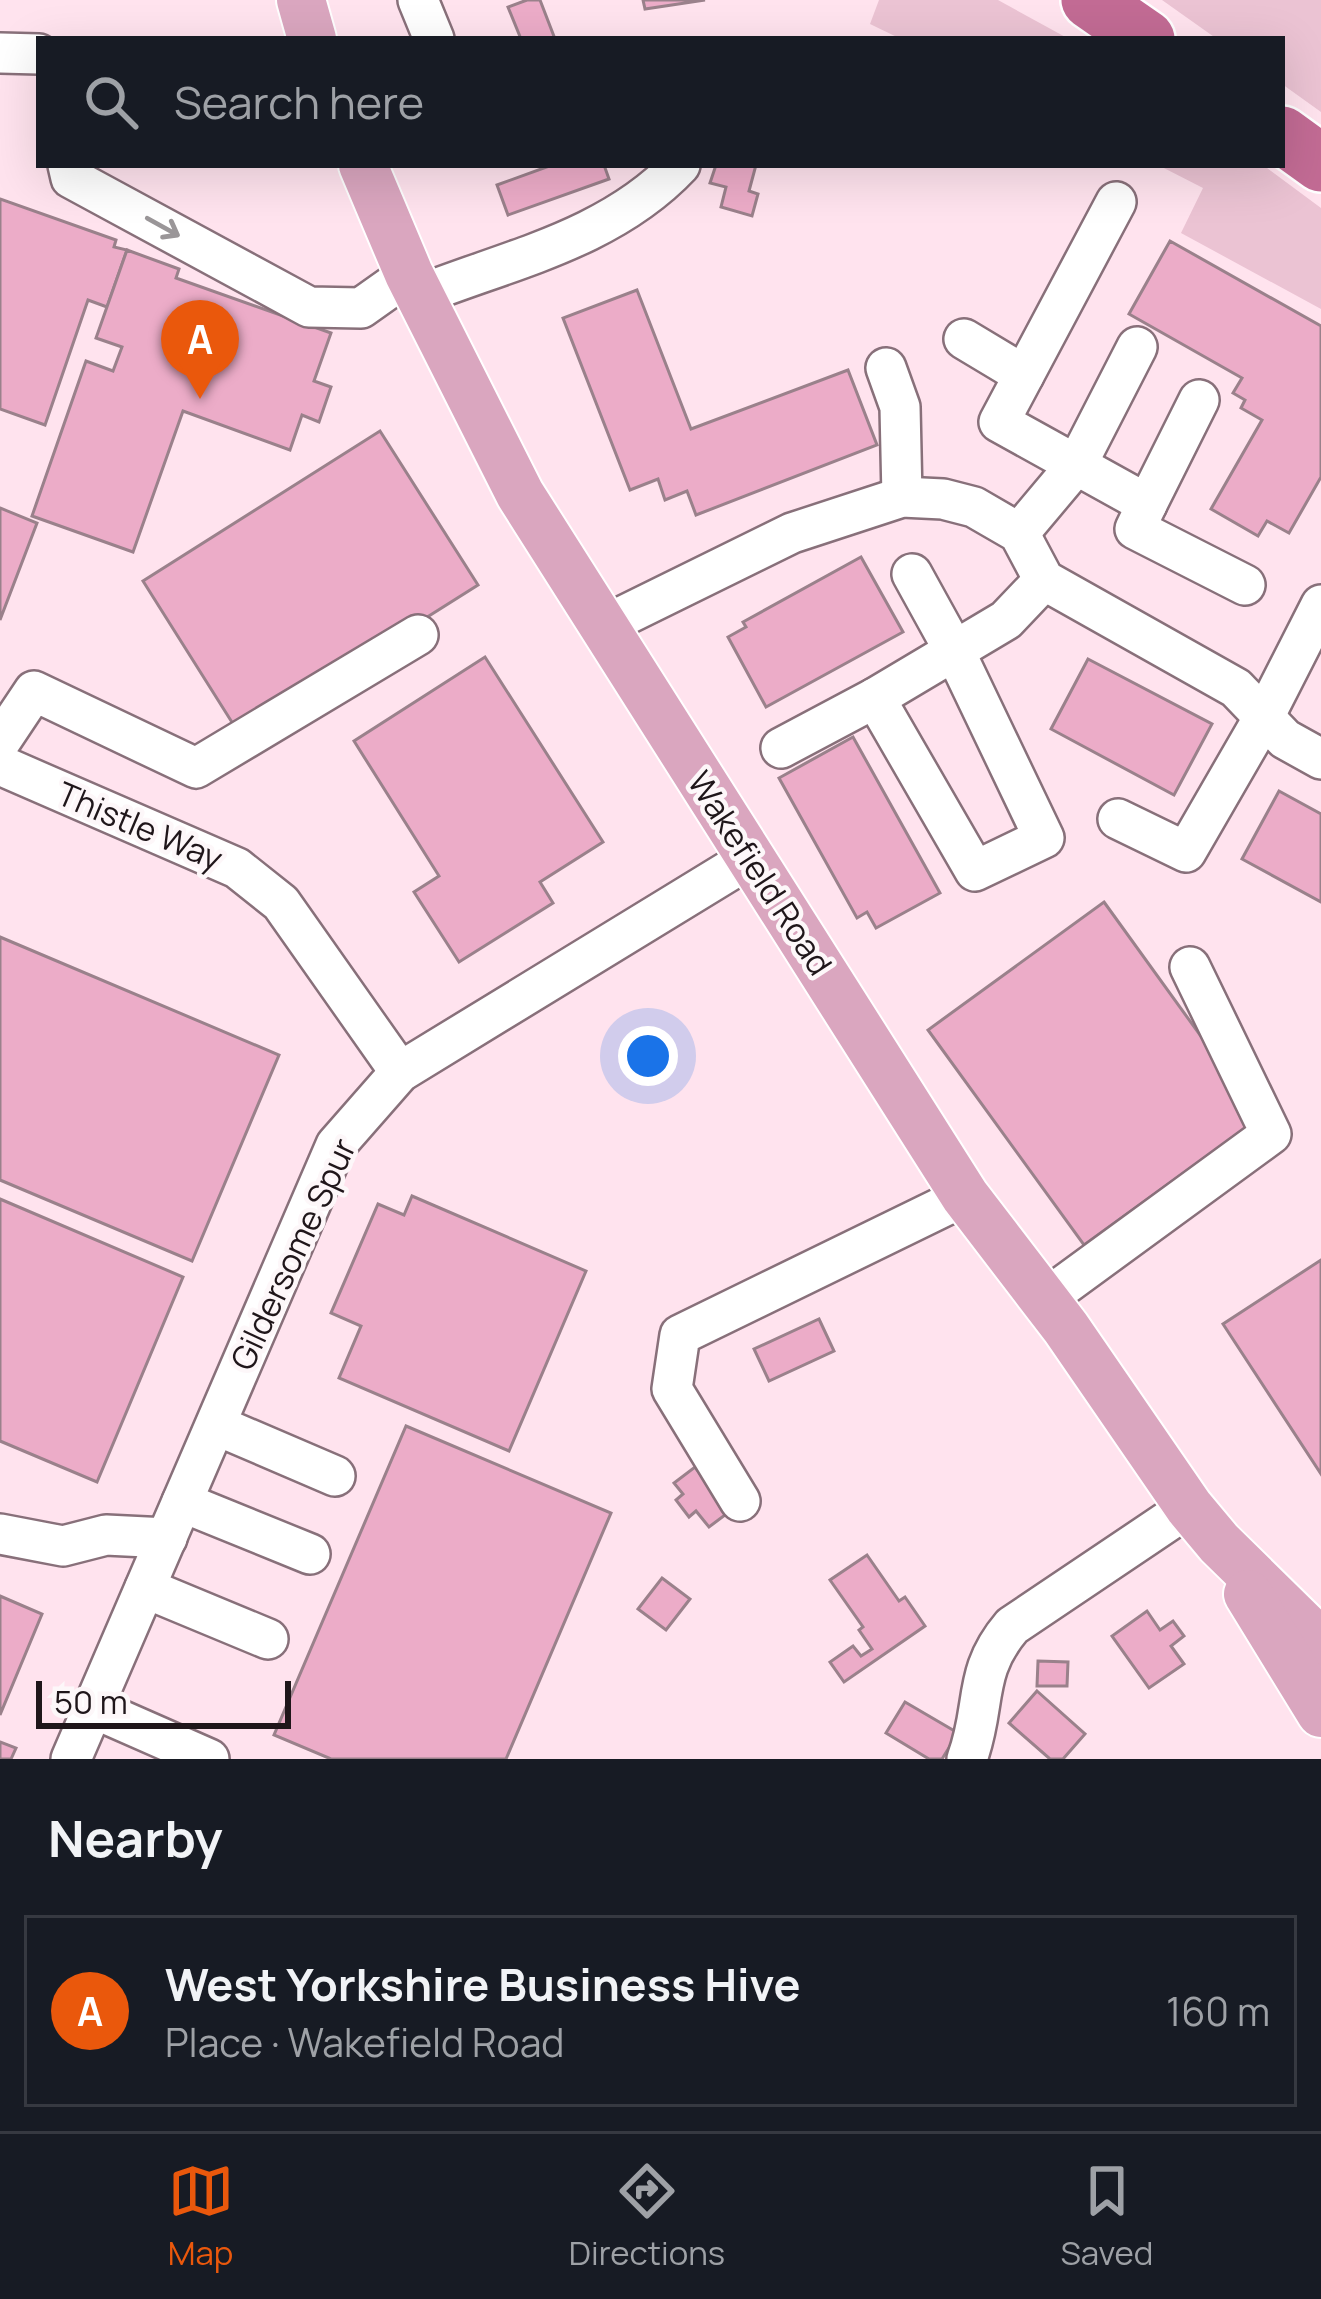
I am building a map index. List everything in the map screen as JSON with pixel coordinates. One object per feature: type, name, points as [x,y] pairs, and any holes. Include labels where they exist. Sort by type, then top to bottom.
[{"type":"highway","points":[[1090,0],[1142,36]]},
{"type":"highway","points":[[1285,137],[1321,163]]},
{"type":"main road","points":[[301,0],[311,36]]},
{"type":"main road","name":"Wakefield Road","points":[[364,168],[414,284],[520,494],[965,1196],[1204,1525],[1321,1713]]},
{"type":"main road","name":"Wakefield Road","points":[[1204,1525],[1321,1643]]},
{"type":"street","points":[[418,0],[433,36]]},
{"type":"street","points":[[0,53],[36,54]]},
{"type":"street","points":[[69,168],[71,178],[309,307],[361,308],[414,284],[527,259],[646,200],[677,168]]},
{"type":"street","points":[[1116,202],[999,422],[1147,504]]},
{"type":"street","points":[[964,339],[1024,375]]},
{"type":"street","points":[[1018,533],[1077,464],[1137,346]]},
{"type":"street","points":[[886,368],[900,407],[902,497]]},
{"type":"street","points":[[1199,400],[1135,529],[1245,585]]},
{"type":"street","points":[[603,626],[792,533],[902,497],[943,500],[974,508],[1018,533],[1044,580],[1236,688],[1285,739],[1321,759]]},
{"type":"street","points":[[875,698],[975,871],[1044,838],[955,652],[911,574]]},
{"type":"street","points":[[781,748],[1006,620],[1044,580]]},
{"type":"street","points":[[1118,819],[1186,852],[1264,717],[1321,605]]},
{"type":"street","points":[[0,742],[34,691],[196,768],[418,634]]},
{"type":"street","name":"Thistle Way","points":[[0,765],[237,868],[281,903],[400,1072]]},
{"type":"street","name":"Gildersome Spur","points":[[71,1759],[336,1145],[400,1072],[750,858]]},
{"type":"street","points":[[1044,1300],[1271,1134],[1190,967]]},
{"type":"street","points":[[740,1501],[672,1389],[680,1335],[965,1196]]},
{"type":"street","points":[[215,1425],[335,1476]]},
{"type":"street","points":[[0,1534],[63,1546],[174,1520],[310,1554]]},
{"type":"street","points":[[968,1759],[990,1651],[1012,1626],[1204,1525]]},
{"type":"street","points":[[145,1588],[268,1640]]},
{"type":"street","points":[[93,1708],[208,1759]]},
{"type":"shaded area","points":[[879,0],[998,0],[1064,36],[895,36],[870,24]]},
{"type":"shaded area","points":[[1162,0],[1321,0],[1321,112],[1285,86],[1285,36],[1213,36]]},
{"type":"shaded area","points":[[1164,168],[1267,168],[1321,208],[1321,309],[1181,233],[1203,188]]},
{"type":"building","points":[[540,0],[554,36],[520,36],[508,7]]},
{"type":"building","points":[[643,0],[705,0],[645,9]]},
{"type":"building","points":[[544,168],[605,168],[609,179],[508,215],[497,185]]},
{"type":"building","points":[[715,168],[755,168],[749,191],[758,194],[752,216],[721,207],[726,187],[710,183]]},
{"type":"building","points":[[0,199],[116,240],[114,247],[127,250],[107,307],[88,300],[45,425],[0,409]]},
{"type":"building","points":[[1170,241],[1321,326],[1321,477],[1289,533],[1267,521],[1258,536],[1211,509],[1262,420],[1241,408],[1245,400],[1233,393],[1242,378],[1129,314]]},
{"type":"building","points":[[127,250],[179,269],[176,278],[331,333],[314,381],[331,387],[319,422],[302,415],[290,450],[183,411],[133,552],[32,516],[86,361],[113,371],[122,347],[96,338]]},
{"type":"building","points":[[637,290],[691,429],[848,370],[877,445],[696,515],[687,491],[665,500],[658,479],[630,490],[563,318]]},
{"type":"building","points":[[380,431],[478,585],[240,735],[143,581]]},
{"type":"building","points":[[0,508],[37,523],[0,620]]},
{"type":"building","points":[[861,557],[903,632],[766,707],[728,637],[746,627],[743,622]]},
{"type":"building","points":[[485,657],[603,842],[540,882],[553,903],[459,962],[414,892],[439,876],[354,741]]},
{"type":"building","points":[[1088,659],[1212,724],[1174,795],[1051,729]]},
{"type":"building","points":[[853,737],[940,893],[876,928],[867,912],[857,918],[779,778]]},
{"type":"building","points":[[1279,791],[1321,814],[1321,902],[1242,859]]},
{"type":"building","points":[[1104,902],[1260,1118],[1084,1245],[928,1030]]},
{"type":"building","points":[[0,937],[279,1055],[192,1261],[0,1180]]},
{"type":"building","points":[[412,1196],[586,1271],[509,1451],[339,1378],[361,1326],[331,1313],[378,1204],[404,1215]]},
{"type":"building","points":[[0,1199],[183,1277],[97,1482],[0,1441]]},
{"type":"building","points":[[1321,1260],[1321,1474],[1223,1324]]},
{"type":"building","points":[[819,1319],[834,1351],[769,1381],[754,1349]]},
{"type":"building","points":[[406,1426],[611,1513],[506,1759],[331,1759],[274,1735]]},
{"type":"building","points":[[695,1467],[729,1512],[709,1527],[696,1511],[689,1517],[676,1500],[683,1494],[674,1483]]},
{"type":"building","points":[[867,1555],[899,1601],[905,1597],[925,1626],[844,1682],[830,1662],[853,1646],[861,1656],[872,1649],[859,1630],[863,1627],[830,1580]]},
{"type":"building","points":[[662,1578],[690,1599],[666,1630],[638,1609]]},
{"type":"building","points":[[0,1596],[42,1614],[0,1715]]},
{"type":"building","points":[[1147,1611],[1160,1630],[1173,1621],[1184,1636],[1171,1646],[1184,1664],[1149,1688],[1112,1636]]},
{"type":"building","points":[[1038,1661],[1068,1662],[1067,1686],[1037,1686]]},
{"type":"building","points":[[1037,1691],[1085,1734],[1063,1759],[1050,1759],[1009,1723]]},
{"type":"building","points":[[905,1702],[958,1733],[942,1759],[929,1759],[886,1733]]},
{"type":"building","points":[[0,1742],[16,1748],[11,1759],[0,1759]]},
{"type":"place","name":"West Yorkshire Business Hive","points":[[200,399]]}]
